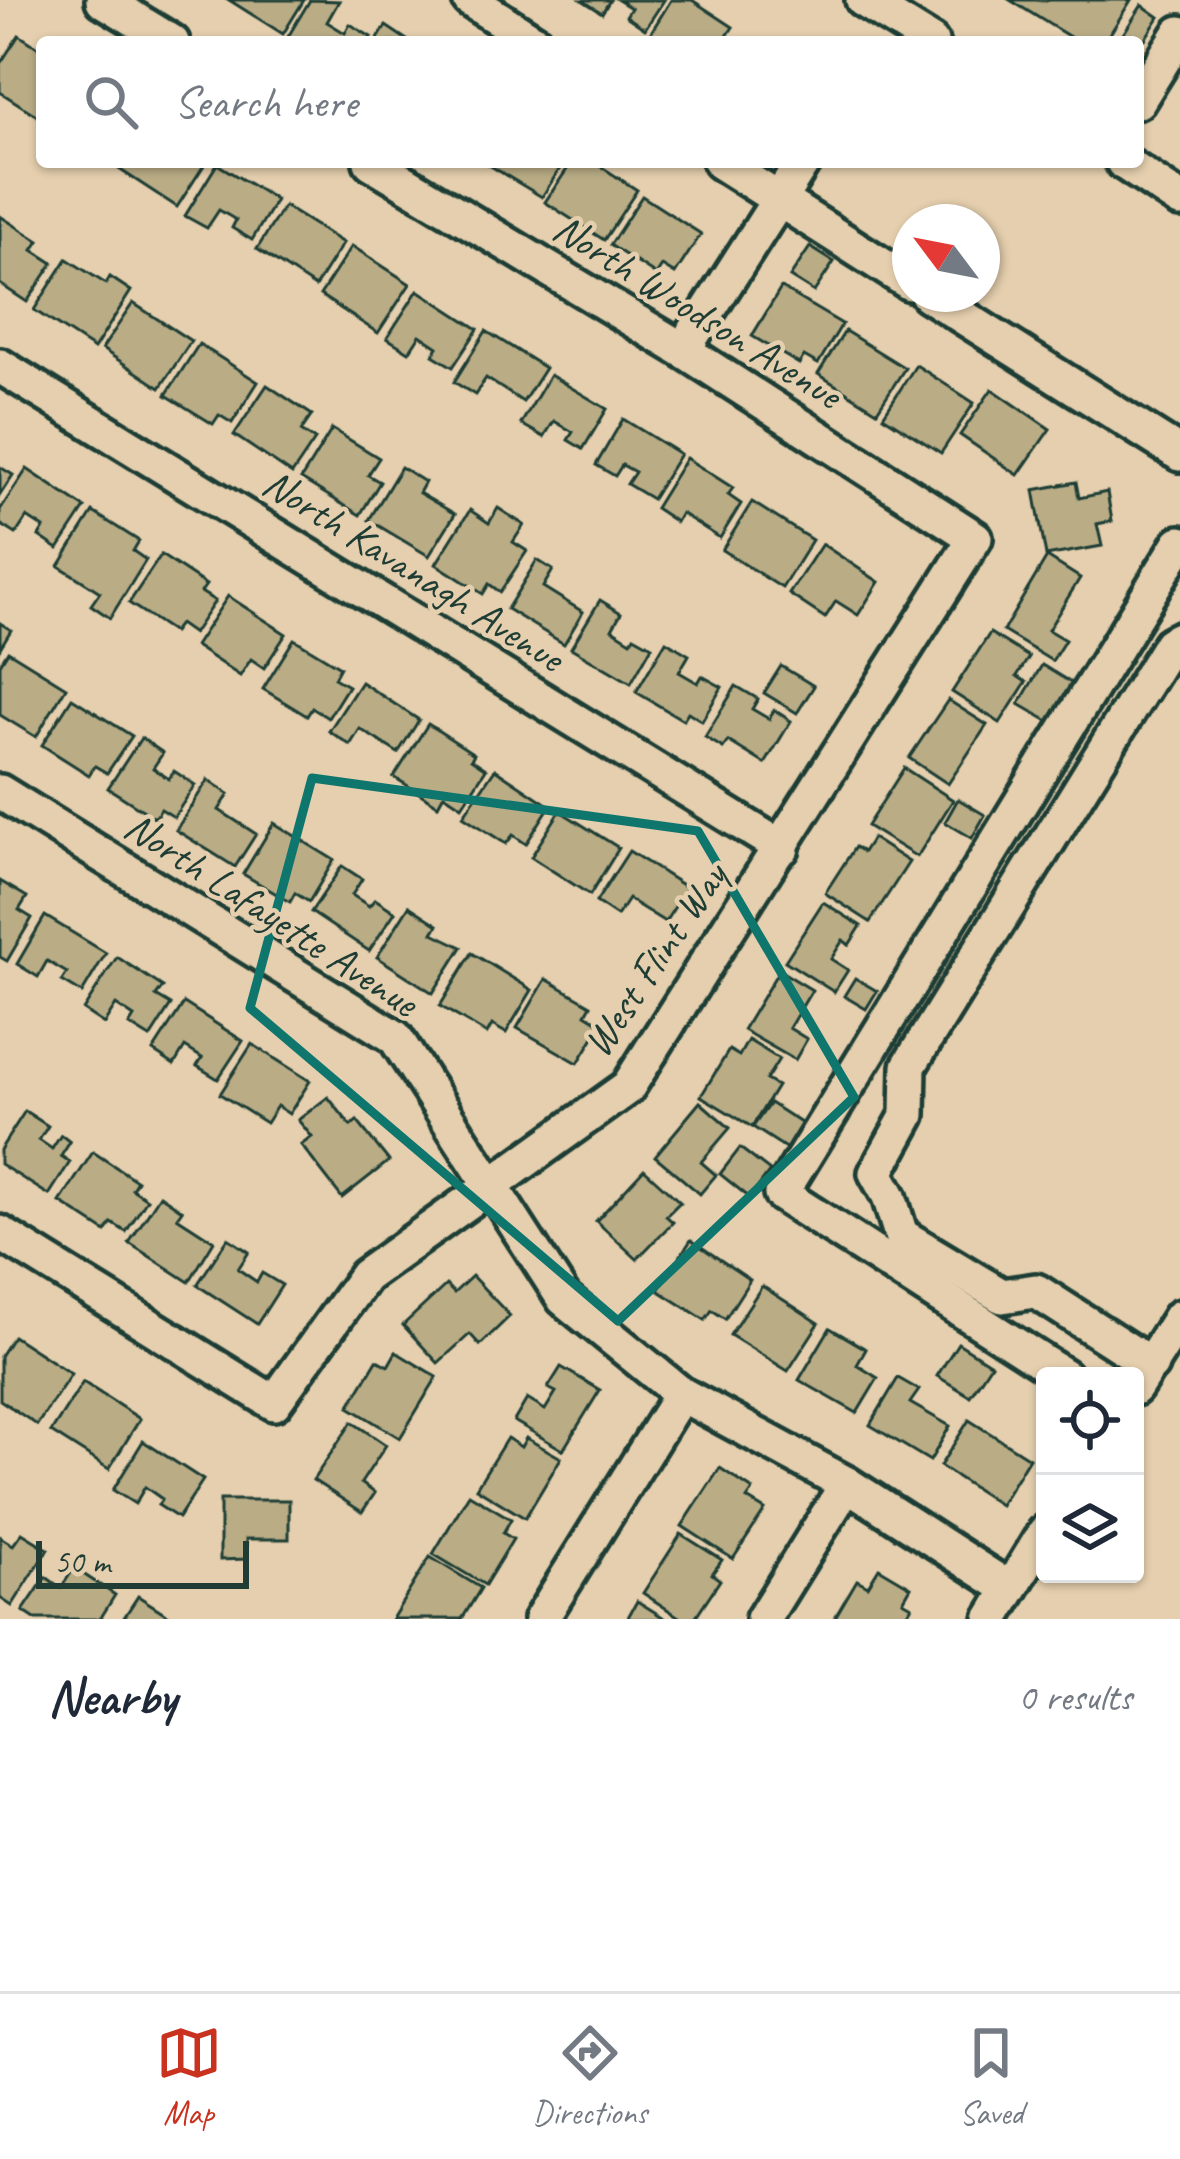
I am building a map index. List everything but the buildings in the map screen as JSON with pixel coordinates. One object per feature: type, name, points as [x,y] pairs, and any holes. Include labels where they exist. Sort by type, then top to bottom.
[{"type":"street","points":[[103,0],[162,36]]},
{"type":"street","points":[[470,0],[526,36]]},
{"type":"street","points":[[863,0],[920,36]]},
{"type":"street","points":[[1144,91],[1180,33]]},
{"type":"street","name":"North Woodson Avenue","points":[[381,168],[683,350],[975,538]]},
{"type":"street","points":[[729,168],[892,272]]},
{"type":"street","points":[[683,350],[798,168]]},
{"type":"street","points":[[1132,168],[1180,200]]},
{"type":"street","points":[[955,312],[1180,454]]},
{"type":"street","name":"North Kavanagh Avenue","points":[[0,366],[782,848]]},
{"type":"street","name":"West Flint Way","points":[[0,1233],[274,1403],[364,1276],[628,1087],[975,538]]},
{"type":"street","points":[[1050,1367],[781,1195],[1180,543]]},
{"type":"street","points":[[1131,1367],[1036,1291],[1002,1296],[901,1235],[876,1173],[908,1115],[909,1066],[1170,644],[1180,639]]},
{"type":"street","name":"North Lafayette Avenue","points":[[0,792],[395,1037],[564,1299],[681,1394],[847,1484],[1010,1589]]},
{"type":"street","points":[[1144,1375],[1180,1318]]},
{"type":"street","points":[[541,1619],[681,1394]]},
{"type":"street","points":[[763,1619],[847,1484]]},
{"type":"street","points":[[992,1619],[1036,1547]]},
{"type":"highlighted area","points":[[312,778],[698,831],[854,1097],[618,1321],[250,1008]]}]
